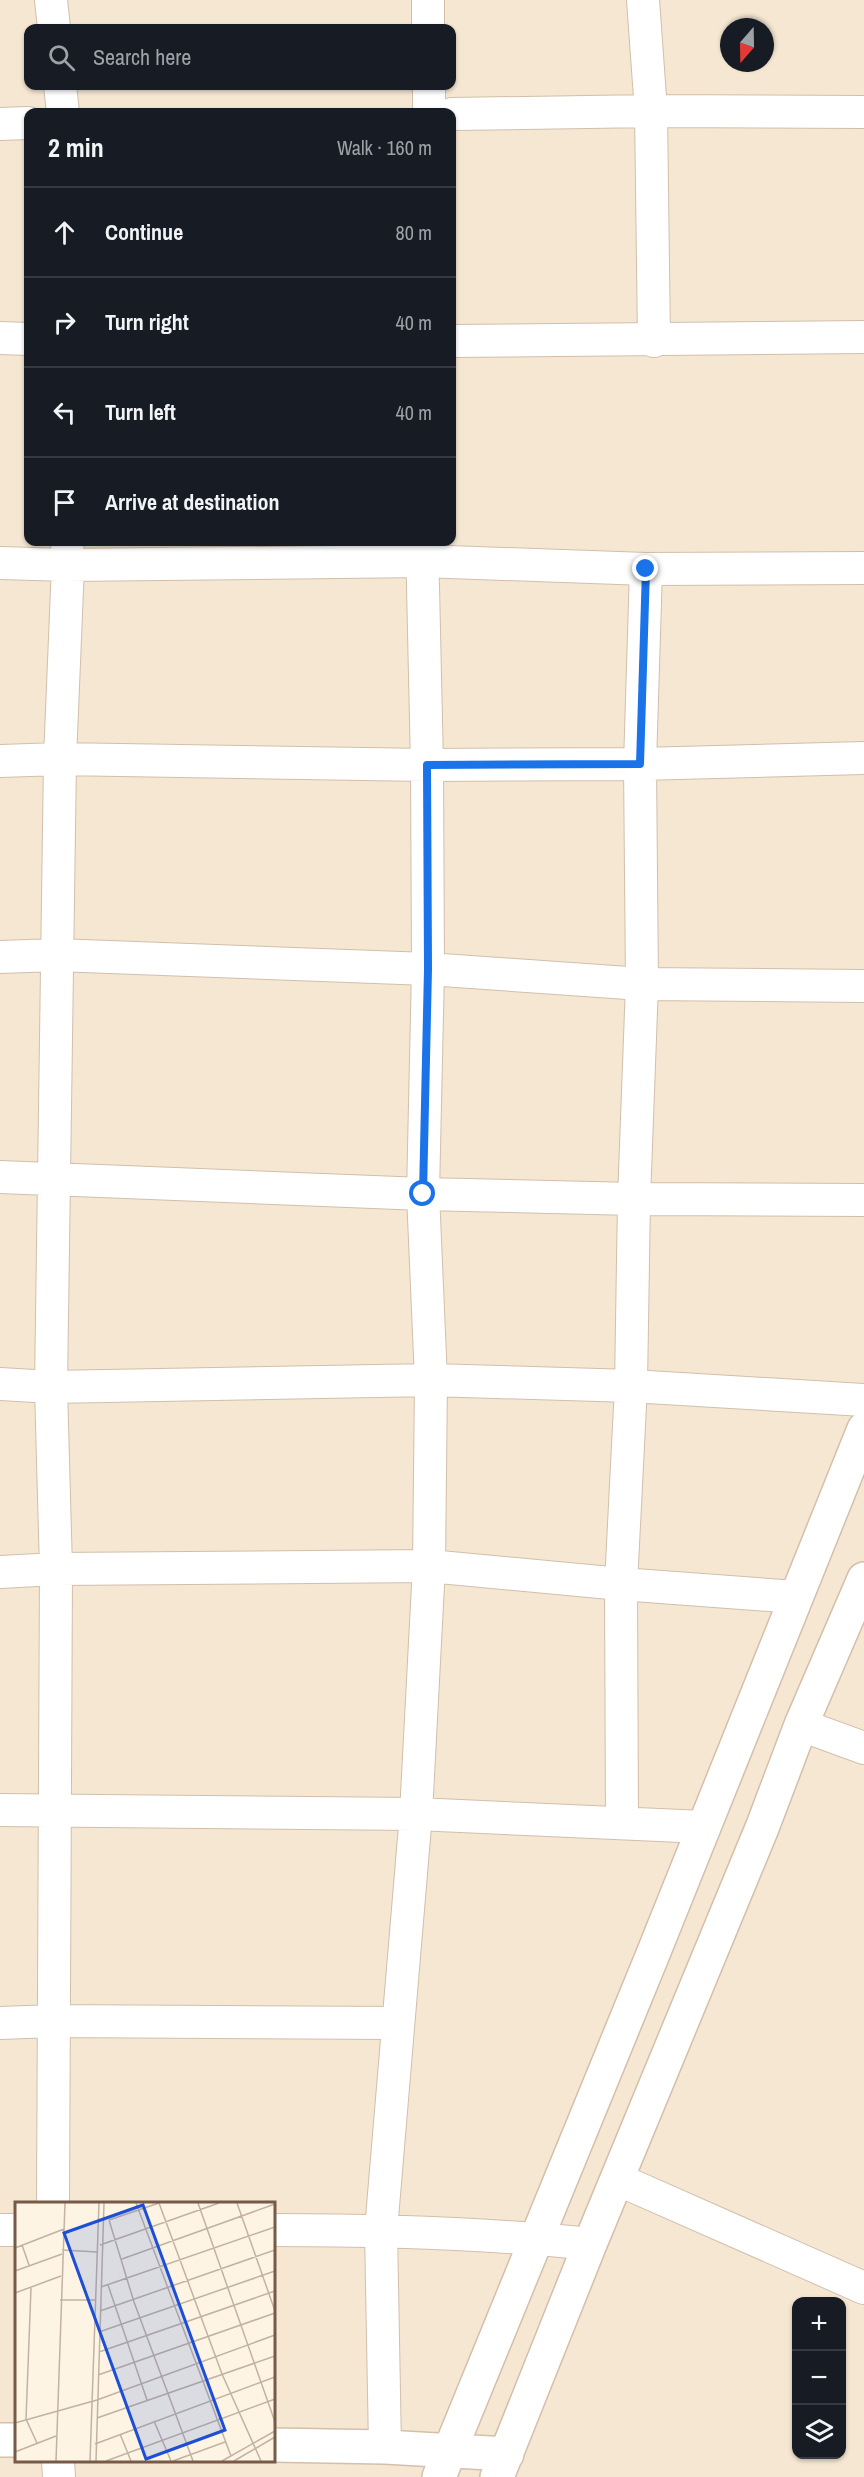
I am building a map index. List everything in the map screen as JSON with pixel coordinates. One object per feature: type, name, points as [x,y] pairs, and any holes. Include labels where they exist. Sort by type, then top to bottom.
[{"type":"main road","points":[[444,2463],[864,1429]]},
{"type":"main road","points":[[274,2445],[385,2447],[444,2463],[502,2466],[801,1725],[864,1579]]},
{"type":"main road","points":[[731,1760],[779,1782]]},
{"type":"street","points":[[51,0],[54,24]]},
{"type":"street","points":[[428,0],[428,24]]},
{"type":"street","points":[[643,0],[651,111],[654,340]]},
{"type":"street","points":[[60,90],[63,108]]},
{"type":"street","points":[[429,90],[429,108]]},
{"type":"street","points":[[456,114],[651,111],[864,112]]},
{"type":"street","points":[[0,124],[24,123]]},
{"type":"street","points":[[0,338],[24,339]]},
{"type":"street","points":[[456,341],[864,338]]},
{"type":"street","points":[[385,2447],[381,2230],[416,1814],[429,1566],[431,1380],[423,1194],[428,969],[427,765],[422,551]]},
{"type":"street","points":[[0,563],[68,553],[422,551],[646,569],[864,568]]},
{"type":"street","points":[[53,2202],[56,1569],[51,1387],[56,955],[60,759],[68,553]]},
{"type":"street","points":[[622,1822],[621,1584],[631,1386],[634,1199],[642,984],[640,764],[646,569]]},
{"type":"street","points":[[0,761],[60,759],[427,765],[640,764],[864,758]]},
{"type":"street","points":[[0,957],[56,955],[428,969],[642,984],[864,986]]},
{"type":"street","points":[[0,1177],[423,1194],[634,1199],[864,1200]]},
{"type":"street","points":[[0,1384],[51,1387],[431,1380],[631,1386],[864,1400]]},
{"type":"street","points":[[0,1572],[56,1569],[429,1566],[796,1597]]},
{"type":"street","points":[[801,1725],[864,1748]]},
{"type":"street","points":[[0,1810],[416,1814],[704,1827]]},
{"type":"street","points":[[0,2024],[53,2021],[397,2023]]},
{"type":"street","points":[[617,2179],[864,2288]]},
{"type":"street","points":[[274,2230],[381,2230],[590,2244]]},
{"type":"street","points":[[58,2462],[59,2477]]},
{"type":"shaded area","points":[[0,0],[864,0],[864,2477],[0,2477]]},
{"type":"route","points":[[423,1194],[428,969],[427,765],[640,764],[646,569]]}]
